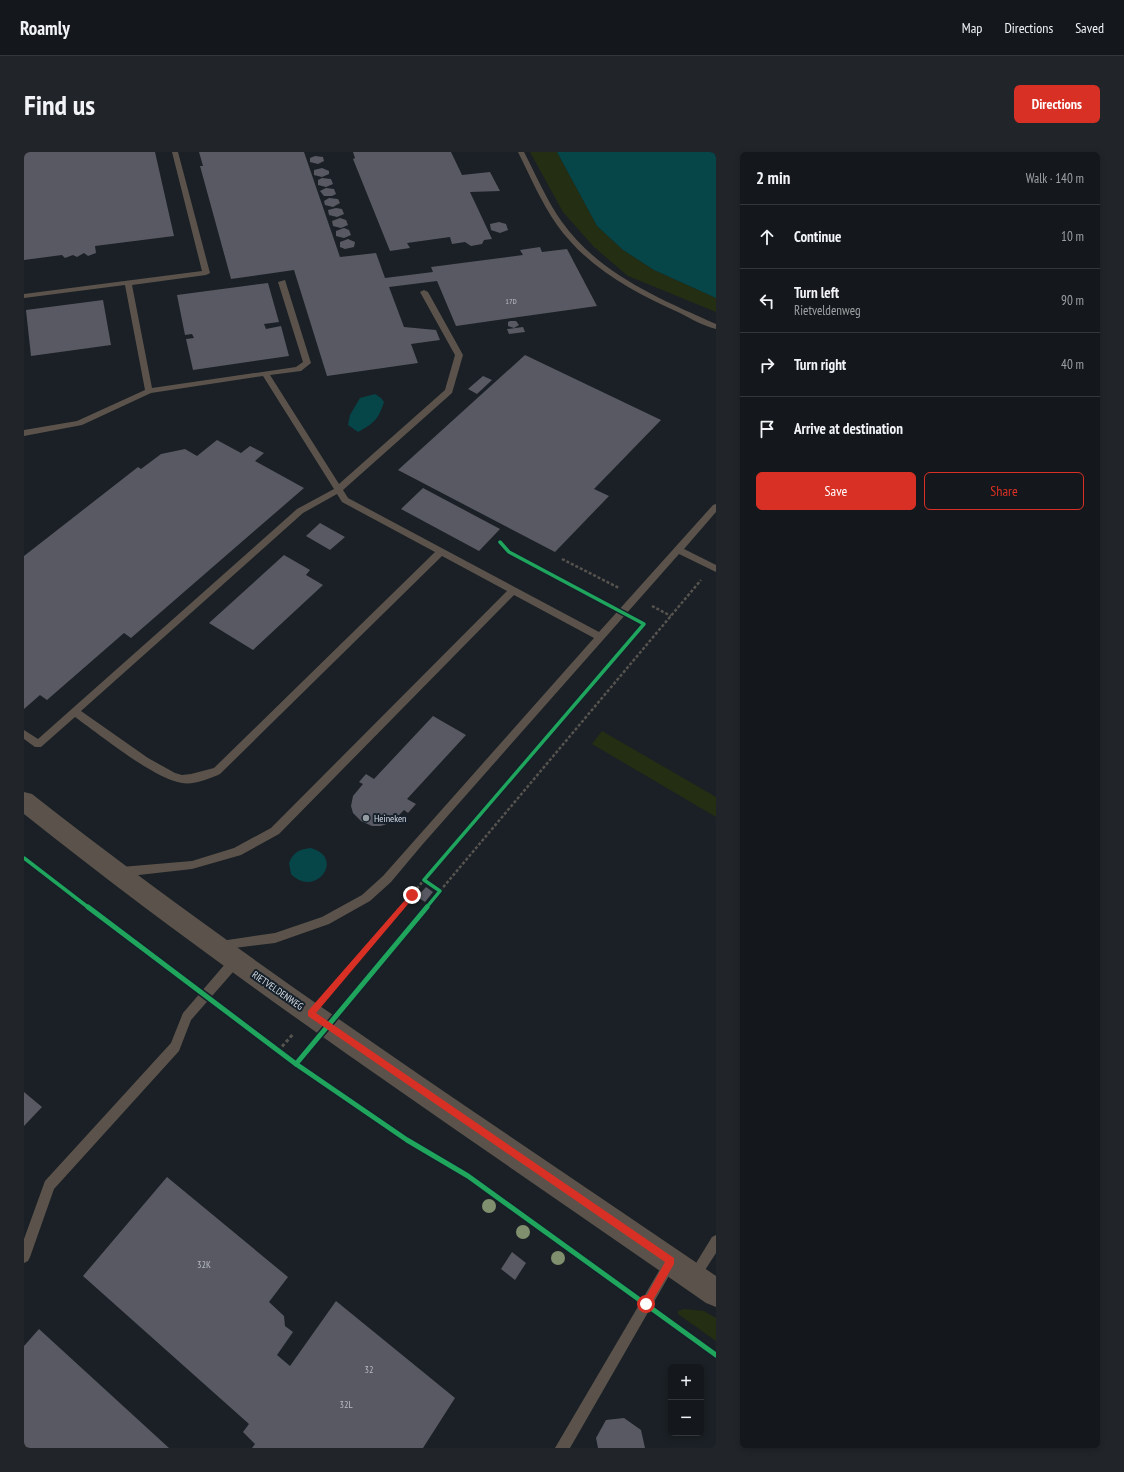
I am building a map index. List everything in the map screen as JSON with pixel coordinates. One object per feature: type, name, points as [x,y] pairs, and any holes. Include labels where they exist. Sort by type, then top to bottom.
[{"type":"street","name":"RIETVELDENWEG","points":[[24,801],[115,873],[311,1014],[716,1293]]},
{"type":"lane","points":[[24,296],[206,273],[175,152]]},
{"type":"lane","points":[[521,152],[565,231],[588,254],[609,272],[655,299],[716,327]]},
{"type":"lane","points":[[24,433],[79,423],[149,392],[172,387],[298,369],[307,362],[282,282]]},
{"type":"lane","points":[[128,283],[149,392]]},
{"type":"lane","points":[[24,734],[38,744],[300,511],[338,490],[449,391],[459,355],[424,292]]},
{"type":"lane","points":[[265,374],[345,500],[600,637]]},
{"type":"lane","points":[[214,945],[275,938],[325,921],[366,898],[387,879],[716,507]]},
{"type":"lane","points":[[678,550],[714,568]]},
{"type":"lane","points":[[75,712],[160,770],[180,779],[202,777],[217,771],[440,552]]},
{"type":"lane","points":[[115,873],[192,865],[237,852],[275,831],[512,590]]},
{"type":"lane","points":[[24,1257],[49,1185],[175,1047],[187,1017],[236,960]]},
{"type":"lane","points":[[694,1277],[716,1241]]},
{"type":"lane","points":[[562,1448],[671,1261]]},
{"type":"path","points":[[562,558],[671,616]]},
{"type":"path","points":[[436,896],[671,616],[714,568]]},
{"type":"path","points":[[278,1051],[425,878],[429,884]]},
{"type":"path","points":[[435,888],[440,891]]},
{"type":"path","points":[[272,1046],[284,1055]]},
{"type":"green space","points":[[530,152],[557,152],[597,226],[623,250],[654,270],[716,298],[716,312],[628,276],[594,247],[563,212]]},
{"type":"green space","points":[[602,731],[716,797],[716,817],[592,744]]},
{"type":"green space","points":[[684,1309],[704,1311],[716,1318],[716,1341],[678,1314],[678,1311]]},
{"type":"water","points":[[557,152],[716,152],[716,298],[654,270],[623,250],[597,226]]},
{"type":"water","points":[[375,394],[384,402],[380,413],[372,423],[358,432],[348,425],[350,415],[360,398]]},
{"type":"water","points":[[311,848],[321,853],[326,860],[326,867],[323,874],[317,879],[309,882],[300,880],[291,874],[289,863],[297,852],[303,849]]},
{"type":"building","points":[[24,152],[155,152],[174,236],[95,246],[96,253],[88,256],[84,253],[77,257],[73,255],[65,258],[62,255],[24,260]]},
{"type":"building","points":[[199,152],[304,152],[340,257],[376,253],[385,278],[433,272],[431,267],[523,255],[520,250],[540,247],[542,252],[567,249],[597,306],[456,326],[437,281],[389,287],[404,327],[436,330],[440,340],[411,344],[418,363],[327,376],[294,270],[231,279],[200,166],[203,166]]},
{"type":"building","points":[[353,152],[451,152],[462,175],[490,172],[500,191],[470,192],[492,239],[484,240],[482,244],[471,246],[465,242],[452,244],[450,237],[407,243],[410,248],[390,251],[353,159],[355,158]]},
{"type":"building","points":[[315,156],[323,157],[324,161],[318,164],[310,162],[310,158]]},
{"type":"building","points":[[322,168],[329,171],[329,174],[322,177],[314,175],[314,170]]},
{"type":"building","points":[[322,178],[331,179],[333,184],[326,187],[318,185],[318,180]]},
{"type":"building","points":[[326,188],[334,189],[336,194],[332,196],[324,196],[320,191]]},
{"type":"building","points":[[329,198],[338,199],[340,203],[333,207],[325,205],[324,201]]},
{"type":"building","points":[[336,208],[342,209],[344,214],[337,217],[329,215],[328,210]]},
{"type":"building","points":[[340,218],[346,220],[348,225],[341,228],[333,226],[332,221]]},
{"type":"building","points":[[499,222],[506,224],[508,230],[500,233],[491,230],[490,224]]},
{"type":"building","points":[[344,228],[349,230],[351,235],[344,238],[336,236],[336,231]]},
{"type":"building","points":[[348,239],[355,242],[354,247],[345,249],[340,247],[340,242]]},
{"type":"building","points":[[268,283],[279,322],[264,324],[266,329],[281,326],[289,356],[193,370],[186,339],[194,338],[192,334],[185,335],[177,295]]},
{"type":"building","points":[[103,300],[111,345],[31,356],[26,310]]},
{"type":"building","points":[[516,321],[519,325],[514,328],[508,326],[508,322]]},
{"type":"building","points":[[523,327],[525,332],[509,334],[507,329]]},
{"type":"building","points":[[525,355],[661,420],[594,489],[609,496],[555,552],[398,470]]},
{"type":"building","points":[[483,376],[492,380],[477,394],[468,389]]},
{"type":"building","points":[[217,440],[241,453],[250,446],[264,453],[255,461],[304,488],[131,638],[124,633],[47,700],[40,695],[24,709],[24,556],[138,467],[141,469],[161,454],[185,449],[197,456]]},
{"type":"building","points":[[423,488],[500,529],[479,551],[401,509]]},
{"type":"building","points":[[320,523],[345,537],[330,550],[306,536]]},
{"type":"building","points":[[284,555],[310,570],[306,575],[323,585],[253,650],[209,623]]},
{"type":"building","points":[[433,716],[466,735],[407,799],[416,804],[408,813],[404,810],[392,822],[381,826],[372,826],[361,821],[353,813],[351,806],[353,796],[363,784],[359,782],[366,774],[374,779]]},
{"type":"building","points":[[426,887],[433,892],[425,902],[417,897]]},
{"type":"building","points":[[24,1092],[42,1107],[24,1126]]},
{"type":"building","points":[[167,1177],[288,1277],[269,1302],[284,1316],[285,1326],[293,1332],[277,1355],[290,1366],[336,1301],[455,1398],[423,1448],[252,1448],[255,1444],[243,1432],[249,1424],[83,1276]]},
{"type":"building","points":[[512,1252],[526,1263],[515,1280],[501,1269]]},
{"type":"building","points":[[39,1329],[169,1448],[24,1448],[24,1346]]},
{"type":"building","points":[[624,1418],[641,1430],[645,1448],[598,1448],[596,1438],[606,1420]]},
{"type":"cycle path","points":[[296,1064],[440,891],[424,880],[644,624],[509,552],[500,542]]},
{"type":"cycle path","points":[[24,858],[296,1064],[407,1140],[468,1176],[716,1355]]},
{"type":"place","name":"Heineken","points":[[366,818]]},
{"type":"route","points":[[412,895],[311,1014],[671,1261],[646,1304]]}]
